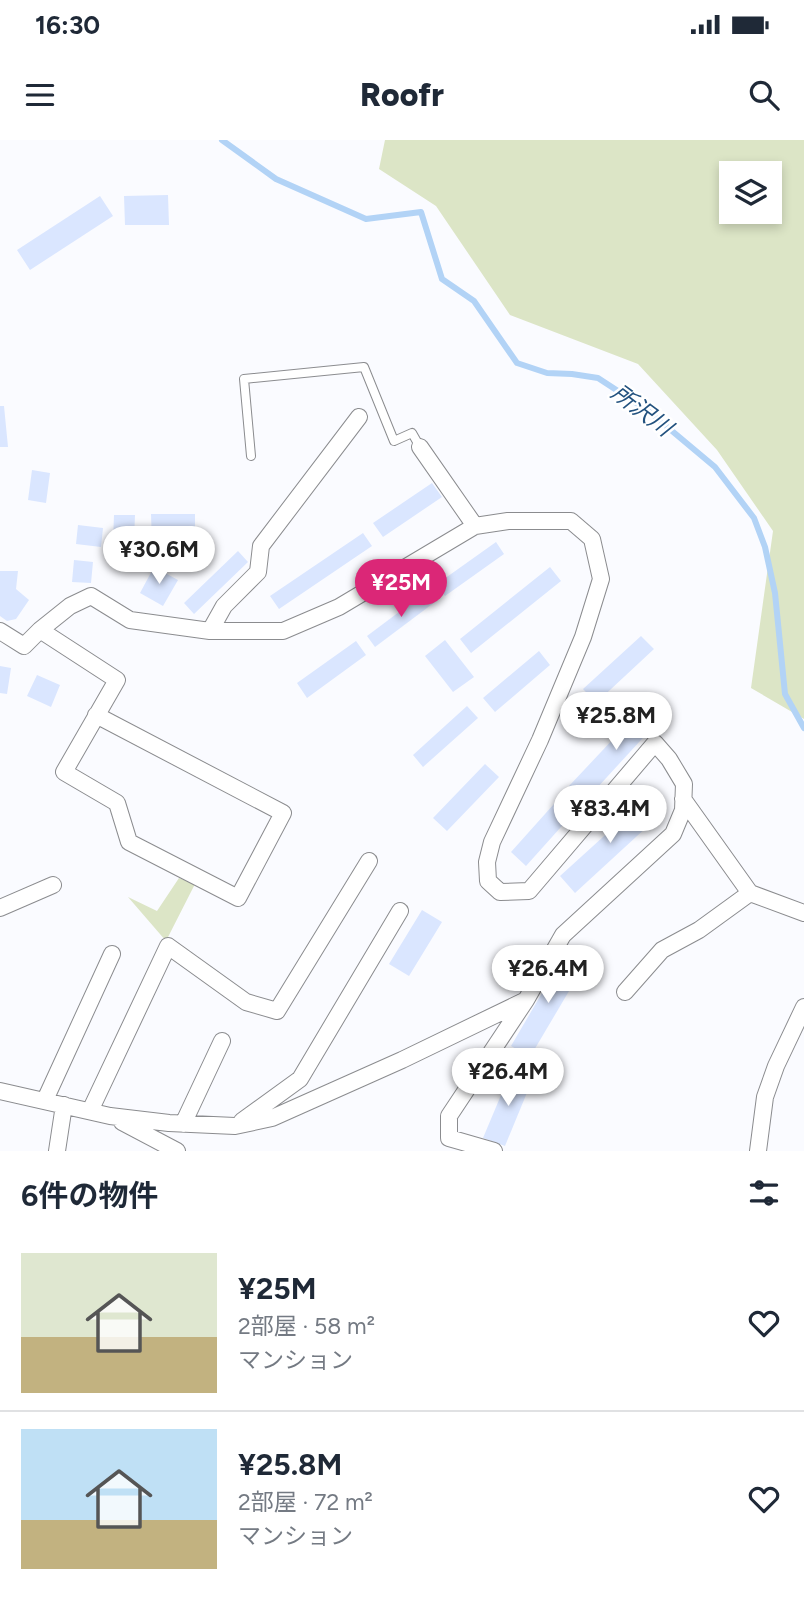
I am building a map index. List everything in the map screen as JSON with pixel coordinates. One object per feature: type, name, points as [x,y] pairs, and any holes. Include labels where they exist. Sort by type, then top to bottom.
[{"type":"street","points":[[210,631],[224,606],[258,572],[261,546],[359,417]]},
{"type":"street","points":[[420,447],[475,526]]},
{"type":"street","points":[[0,631],[24,646],[70,606],[91,596],[130,620],[210,631],[283,631],[339,607],[475,526],[508,521],[571,521],[592,539],[601,579],[583,637],[492,842],[487,862],[488,881],[500,892],[529,891],[655,743],[684,784],[683,810],[673,834],[563,935],[526,1000],[449,1116],[449,1138],[494,1151]]},
{"type":"street","points":[[40,630],[117,680],[96,715],[64,772],[117,803],[129,842],[238,898],[284,813],[96,715]]},
{"type":"street","points":[[683,799],[750,893],[804,913]]},
{"type":"street","points":[[90,1111],[168,946],[246,1002],[277,1011],[369,861]]},
{"type":"street","points":[[0,908],[53,885]]},
{"type":"street","points":[[625,992],[662,950],[699,930],[750,893]]},
{"type":"street","points":[[235,1126],[300,1079],[400,911]]},
{"type":"street","points":[[45,1100],[113,954]]},
{"type":"street","points":[[0,1091],[110,1116],[183,1124],[235,1126],[272,1118],[402,1060],[526,1000]]},
{"type":"street","points":[[758,1151],[765,1097],[776,1066],[804,1007]]},
{"type":"street","points":[[183,1124],[222,1041]]},
{"type":"street","points":[[57,1151],[64,1105]]},
{"type":"street","points":[[110,1116],[177,1151]]},
{"type":"lane","points":[[251,456],[244,379],[364,367],[394,441],[412,433],[420,447]]},
{"type":"green space","points":[[385,140],[804,140],[804,719],[751,688],[773,531],[717,450],[638,364],[510,315],[436,206],[379,169]]},
{"type":"green space","points":[[179,878],[195,884],[166,941],[128,897],[157,911]]},
{"type":"building","points":[[168,195],[169,225],[125,225],[124,196]]},
{"type":"building","points":[[100,196],[113,216],[30,270],[17,250]]},
{"type":"building","points":[[0,406],[4,406],[8,447],[0,447]]},
{"type":"building","points":[[32,470],[50,473],[46,503],[28,500]]},
{"type":"building","points":[[432,483],[442,497],[383,537],[373,523]]},
{"type":"building","points":[[151,514],[195,514],[195,543],[152,544]]},
{"type":"building","points":[[114,515],[135,515],[134,541],[113,541]]},
{"type":"building","points":[[78,525],[103,528],[101,547],[76,544]]},
{"type":"building","points":[[363,533],[372,546],[279,609],[270,596]]},
{"type":"building","points":[[496,542],[504,554],[445,596],[437,584]]},
{"type":"building","points":[[238,551],[248,562],[194,614],[184,603]]},
{"type":"building","points":[[74,560],[93,562],[91,583],[72,582]]},
{"type":"building","points":[[154,567],[178,580],[163,606],[140,593]]},
{"type":"building","points":[[550,567],[561,581],[471,653],[460,639]]},
{"type":"building","points":[[0,571],[18,571],[16,589],[29,600],[16,619],[7,621],[0,616]]},
{"type":"building","points":[[427,591],[435,602],[375,647],[367,636]]},
{"type":"building","points":[[641,636],[654,649],[596,703],[583,689]]},
{"type":"building","points":[[445,640],[474,677],[453,692],[425,656]]},
{"type":"building","points":[[356,641],[366,655],[307,698],[297,683]]},
{"type":"building","points":[[539,651],[550,665],[495,712],[483,698]]},
{"type":"building","points":[[0,666],[11,668],[7,694],[0,693]]},
{"type":"building","points":[[37,675],[60,685],[51,707],[27,696]]},
{"type":"building","points":[[648,702],[663,716],[585,801],[569,786]]},
{"type":"building","points":[[467,706],[478,718],[423,767],[413,755]]},
{"type":"building","points":[[485,764],[499,777],[447,831],[433,818]]},
{"type":"building","points":[[562,795],[578,808],[526,866],[511,852]]},
{"type":"building","points":[[646,798],[661,814],[575,893],[560,876]]},
{"type":"building","points":[[422,910],[442,922],[409,976],[389,964]]},
{"type":"building","points":[[566,952],[585,964],[530,1057],[511,1046]]},
{"type":"building","points":[[512,1069],[533,1078],[505,1146],[483,1138]]},
{"type":"waterway","name":"所沢川","points":[[222,140],[276,179],[366,219],[421,212],[442,279],[474,301],[517,363],[547,373],[598,378],[647,410],[715,467],[754,518],[765,547],[775,593],[785,694],[804,728]]}]
